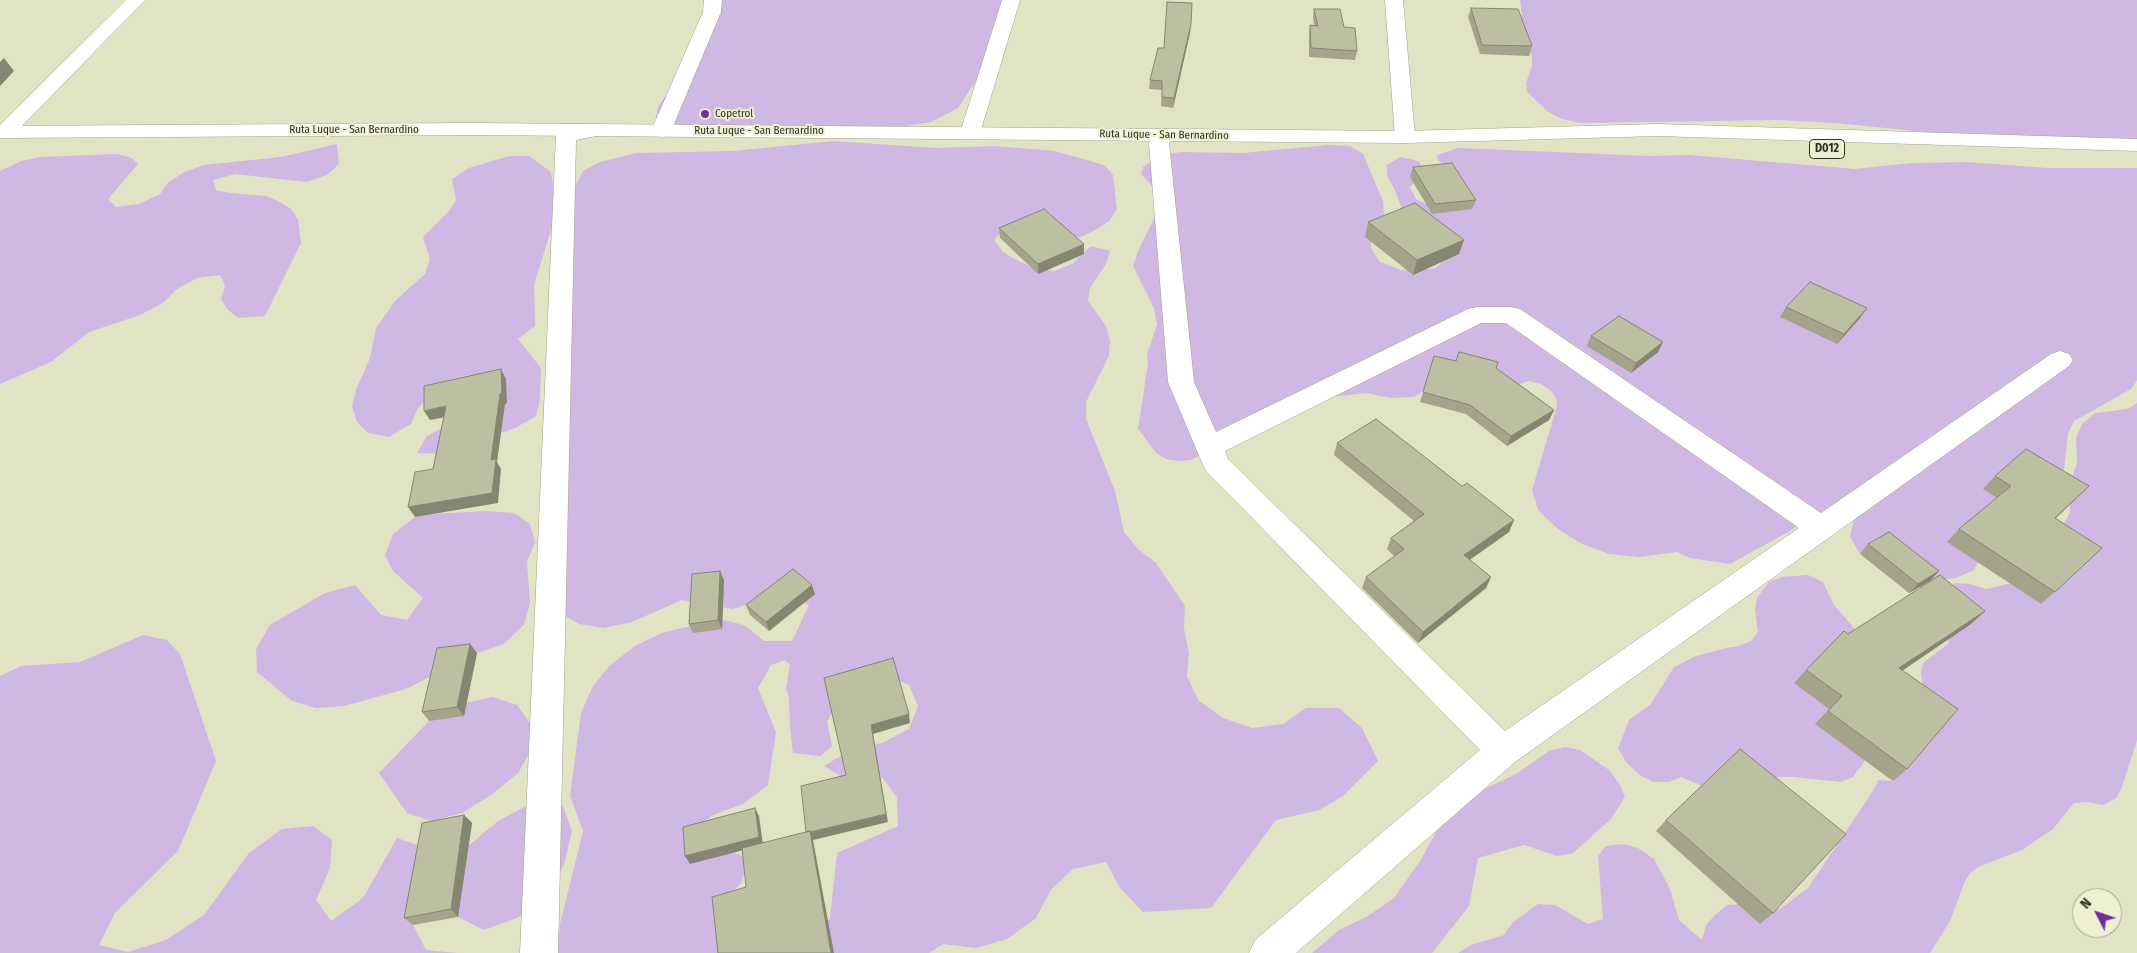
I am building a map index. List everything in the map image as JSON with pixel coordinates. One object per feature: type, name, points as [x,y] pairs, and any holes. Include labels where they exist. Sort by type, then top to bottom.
[{"type":"street","points":[[2,132],[136,0]]},
{"type":"street","points":[[661,130],[712,12],[713,0]]},
{"type":"street","points":[[970,133],[1011,0]]},
{"type":"street","points":[[1383,0],[1394,0],[1405,137]]},
{"type":"street","name":"Ruta Luque - San Bernardino","points":[[2,132],[473,129],[1405,137],[1518,135]]},
{"type":"street","points":[[539,953],[566,136],[599,130]]},
{"type":"street","name":"D012","points":[[1518,135],[1658,130],[2137,145]]},
{"type":"street","points":[[1165,135],[1159,142],[1181,382],[1218,465],[1503,751]]},
{"type":"street","name":"D012","points":[[1518,135],[1659,144],[2137,160]]},
{"type":"street","points":[[1210,447],[1477,315],[1512,315],[1821,528]]},
{"type":"street","points":[[1268,953],[1503,751],[2060,360]]},
{"type":"shaded area","points":[[718,0],[1005,0],[981,73],[958,108],[931,122],[861,133],[703,127],[669,123],[656,118],[658,107],[664,98],[699,56]]},
{"type":"shaded area","points":[[1520,0],[2137,0],[2137,142],[1994,139],[1836,123],[1778,120],[1580,123],[1562,119],[1547,111],[1527,92],[1526,83],[1532,66],[1532,57],[1524,31]]},
{"type":"shaded area","points":[[833,141],[937,148],[995,146],[1055,151],[1104,165],[1113,175],[1117,209],[1109,221],[1097,229],[1081,237],[1004,229],[994,240],[1003,252],[1018,261],[1035,268],[1054,271],[1072,264],[1091,246],[1110,251],[1106,264],[1090,288],[1088,301],[1106,326],[1110,341],[1109,356],[1086,402],[1086,419],[1115,491],[1124,532],[1138,549],[1156,563],[1185,606],[1184,628],[1189,653],[1187,676],[1198,700],[1223,718],[1252,728],[1283,724],[1306,708],[1339,708],[1362,728],[1378,761],[1343,796],[1319,810],[1276,820],[1211,908],[1143,912],[1120,888],[1106,862],[1073,869],[1051,890],[1036,918],[1007,939],[976,948],[943,944],[929,953],[805,953],[806,945],[830,918],[837,853],[898,826],[897,797],[881,776],[847,780],[824,766],[852,749],[882,743],[909,729],[918,706],[909,685],[885,674],[839,699],[827,722],[832,746],[821,756],[793,753],[789,698],[786,688],[790,665],[785,660],[771,665],[758,688],[776,732],[768,785],[743,804],[713,815],[688,835],[721,846],[748,859],[741,883],[718,907],[727,953],[557,953],[560,924],[583,831],[570,796],[581,713],[592,688],[609,666],[635,646],[662,633],[719,619],[744,625],[764,641],[792,641],[809,605],[786,596],[758,601],[732,609],[682,600],[632,622],[604,628],[579,624],[560,613],[571,194],[583,171],[600,162],[637,153],[733,151]]},
{"type":"shaded area","points":[[337,144],[339,164],[327,175],[307,182],[235,174],[213,180],[216,190],[266,196],[280,202],[291,209],[298,219],[301,243],[265,316],[238,318],[227,309],[221,299],[225,285],[220,275],[197,278],[177,289],[163,303],[140,315],[89,332],[51,362],[0,384],[0,171],[21,161],[41,157],[116,154],[130,157],[138,164],[108,199],[116,207],[139,204],[160,194],[168,183],[184,172],[204,165],[281,157]]},
{"type":"shaded area","points":[[1328,145],[1350,146],[1363,154],[1383,201],[1384,214],[1371,235],[1371,248],[1380,262],[1401,270],[1413,271],[1436,268],[1447,258],[1403,212],[1394,188],[1387,176],[1387,165],[1400,157],[1419,162],[1423,168],[1422,173],[1410,187],[1416,199],[1433,207],[1448,170],[1438,160],[1437,155],[1458,148],[1649,156],[1689,155],[1855,169],[1912,163],[1967,162],[2047,168],[2137,168],[2137,380],[2131,389],[2074,421],[2068,433],[2063,479],[2016,489],[1984,516],[1972,517],[1986,546],[1974,570],[1956,578],[1930,581],[1860,554],[1850,537],[1854,519],[1834,506],[1805,519],[1790,531],[1730,564],[1690,558],[1677,552],[1639,557],[1609,554],[1582,544],[1558,529],[1538,510],[1532,490],[1557,406],[1556,398],[1550,390],[1541,384],[1529,381],[1519,384],[1444,377],[1414,397],[1391,398],[1366,393],[1322,398],[1281,415],[1191,460],[1178,461],[1166,459],[1156,453],[1138,429],[1148,363],[1147,355],[1157,324],[1154,308],[1133,266],[1138,251],[1160,207],[1159,194],[1141,174],[1143,167],[1161,155],[1181,152],[1243,153]]},
{"type":"shaded area","points":[[509,156],[529,156],[551,172],[555,205],[555,217],[534,285],[535,326],[518,339],[541,368],[540,399],[536,416],[515,428],[441,454],[417,453],[427,436],[473,412],[488,380],[469,375],[444,381],[418,408],[411,424],[389,437],[368,433],[357,422],[352,406],[356,390],[370,358],[376,328],[396,300],[425,274],[430,259],[423,237],[448,212],[456,201],[452,179],[469,168]]},
{"type":"shaded area","points":[[2137,403],[2137,740],[2121,790],[2116,798],[2103,805],[2088,802],[2074,803],[2053,829],[2022,850],[1980,866],[1970,873],[1964,883],[1950,921],[1930,953],[1458,953],[1471,945],[1504,935],[1512,923],[1538,904],[1555,905],[1588,924],[1603,919],[1598,856],[1606,846],[1622,844],[1638,848],[1654,859],[1670,889],[1679,920],[1702,940],[1706,925],[1727,905],[1743,904],[1780,909],[1808,888],[1873,791],[1878,780],[1893,781],[1925,698],[1921,673],[1923,663],[1949,643],[1943,620],[1947,589],[1955,583],[1970,584],[1986,589],[2029,579],[2049,542],[2070,512],[2069,486],[2077,463],[2076,438],[2082,424],[2095,413],[2128,409]]},
{"type":"shaded area","points":[[486,511],[514,513],[530,524],[535,542],[527,562],[530,603],[524,625],[504,644],[477,653],[406,689],[344,706],[316,708],[292,701],[257,672],[256,649],[270,625],[325,593],[355,585],[381,615],[407,620],[423,598],[393,571],[385,555],[393,534],[415,517],[431,514]]},
{"type":"shaded area","points":[[1808,575],[1823,582],[1834,605],[1854,628],[1858,639],[1843,723],[1867,758],[1853,777],[1841,782],[1780,777],[1714,791],[1681,777],[1669,782],[1653,782],[1640,775],[1627,763],[1618,749],[1629,720],[1650,705],[1674,667],[1696,656],[1739,646],[1751,641],[1758,632],[1755,609],[1757,598],[1769,582],[1781,577]]},
{"type":"shaded area","points":[[143,635],[167,640],[180,654],[216,761],[178,851],[115,913],[99,945],[128,952],[166,940],[204,915],[249,853],[282,829],[313,826],[332,840],[330,868],[316,900],[331,921],[363,898],[397,838],[423,847],[411,908],[413,925],[426,950],[457,953],[0,953],[0,676],[21,666],[80,662]]},
{"type":"shaded area","points":[[493,697],[517,705],[530,723],[533,747],[518,773],[491,795],[462,813],[432,821],[407,813],[379,773],[429,721],[460,704]]},
{"type":"shaded area","points":[[1565,747],[1580,750],[1609,770],[1619,783],[1625,797],[1611,819],[1573,853],[1557,856],[1524,845],[1478,858],[1469,906],[1432,953],[1312,953],[1339,930],[1368,916],[1394,898],[1420,861],[1448,811],[1474,794],[1516,774],[1549,751]]},
{"type":"shaded area","points":[[530,804],[563,806],[572,831],[564,864],[548,895],[517,918],[484,930],[458,917],[447,893],[468,846],[498,821]]},
{"type":"building","points":[[1167,2],[1192,3],[1191,24],[1174,98],[1162,97],[1162,81],[1150,80],[1158,48],[1164,48]]},
{"type":"building","points":[[1471,8],[1518,9],[1532,46],[1482,45]]},
{"type":"building","points":[[1314,9],[1340,9],[1344,27],[1355,28],[1357,51],[1311,48],[1310,25],[1318,26]]},
{"type":"building","points":[[1452,163],[1476,200],[1435,204],[1413,167]]},
{"type":"building","points":[[1415,203],[1464,240],[1417,260],[1368,222]]},
{"type":"building","points":[[1044,209],[1084,244],[1038,264],[999,228]]},
{"type":"building","points":[[1810,282],[1867,308],[1844,334],[1786,307]]},
{"type":"building","points":[[1619,316],[1663,342],[1636,363],[1591,336]]},
{"type":"building","points":[[1459,352],[1498,362],[1496,368],[1554,410],[1511,436],[1470,405],[1423,392],[1434,356],[1456,361]]},
{"type":"building","points":[[501,369],[502,393],[500,394],[491,460],[496,459],[492,493],[408,507],[415,472],[433,469],[446,406],[424,411],[424,386]]},
{"type":"building","points":[[1376,419],[1462,486],[1467,483],[1514,520],[1464,555],[1491,577],[1423,632],[1366,577],[1404,549],[1391,538],[1424,514],[1337,443]]},
{"type":"building","points":[[2026,449],[2089,486],[2055,518],[2102,548],[2055,592],[1959,529],[2011,486],[1995,476]]},
{"type":"building","points":[[1889,532],[1939,571],[1918,584],[1868,544]]},
{"type":"building","points":[[793,569],[812,585],[766,622],[746,605]]},
{"type":"building","points":[[720,571],[718,620],[689,624],[692,574]]},
{"type":"building","points":[[1940,575],[1985,611],[1899,668],[1958,709],[1907,769],[1828,711],[1842,696],[1806,670],[1844,631],[1848,634]]},
{"type":"building","points":[[470,644],[457,707],[422,712],[437,648]]},
{"type":"building","points":[[893,658],[909,714],[871,725],[886,814],[806,832],[801,786],[846,775],[824,678]]},
{"type":"building","points":[[1740,749],[1846,834],[1773,913],[1666,820]]},
{"type":"building","points":[[755,808],[759,837],[685,856],[683,827]]},
{"type":"building","points":[[464,815],[451,909],[404,918],[422,823]]},
{"type":"building","points":[[810,831],[831,953],[718,953],[712,897],[746,887],[742,848]]},
{"type":"place","name":"Copetrol","points":[[705,114]]}]
